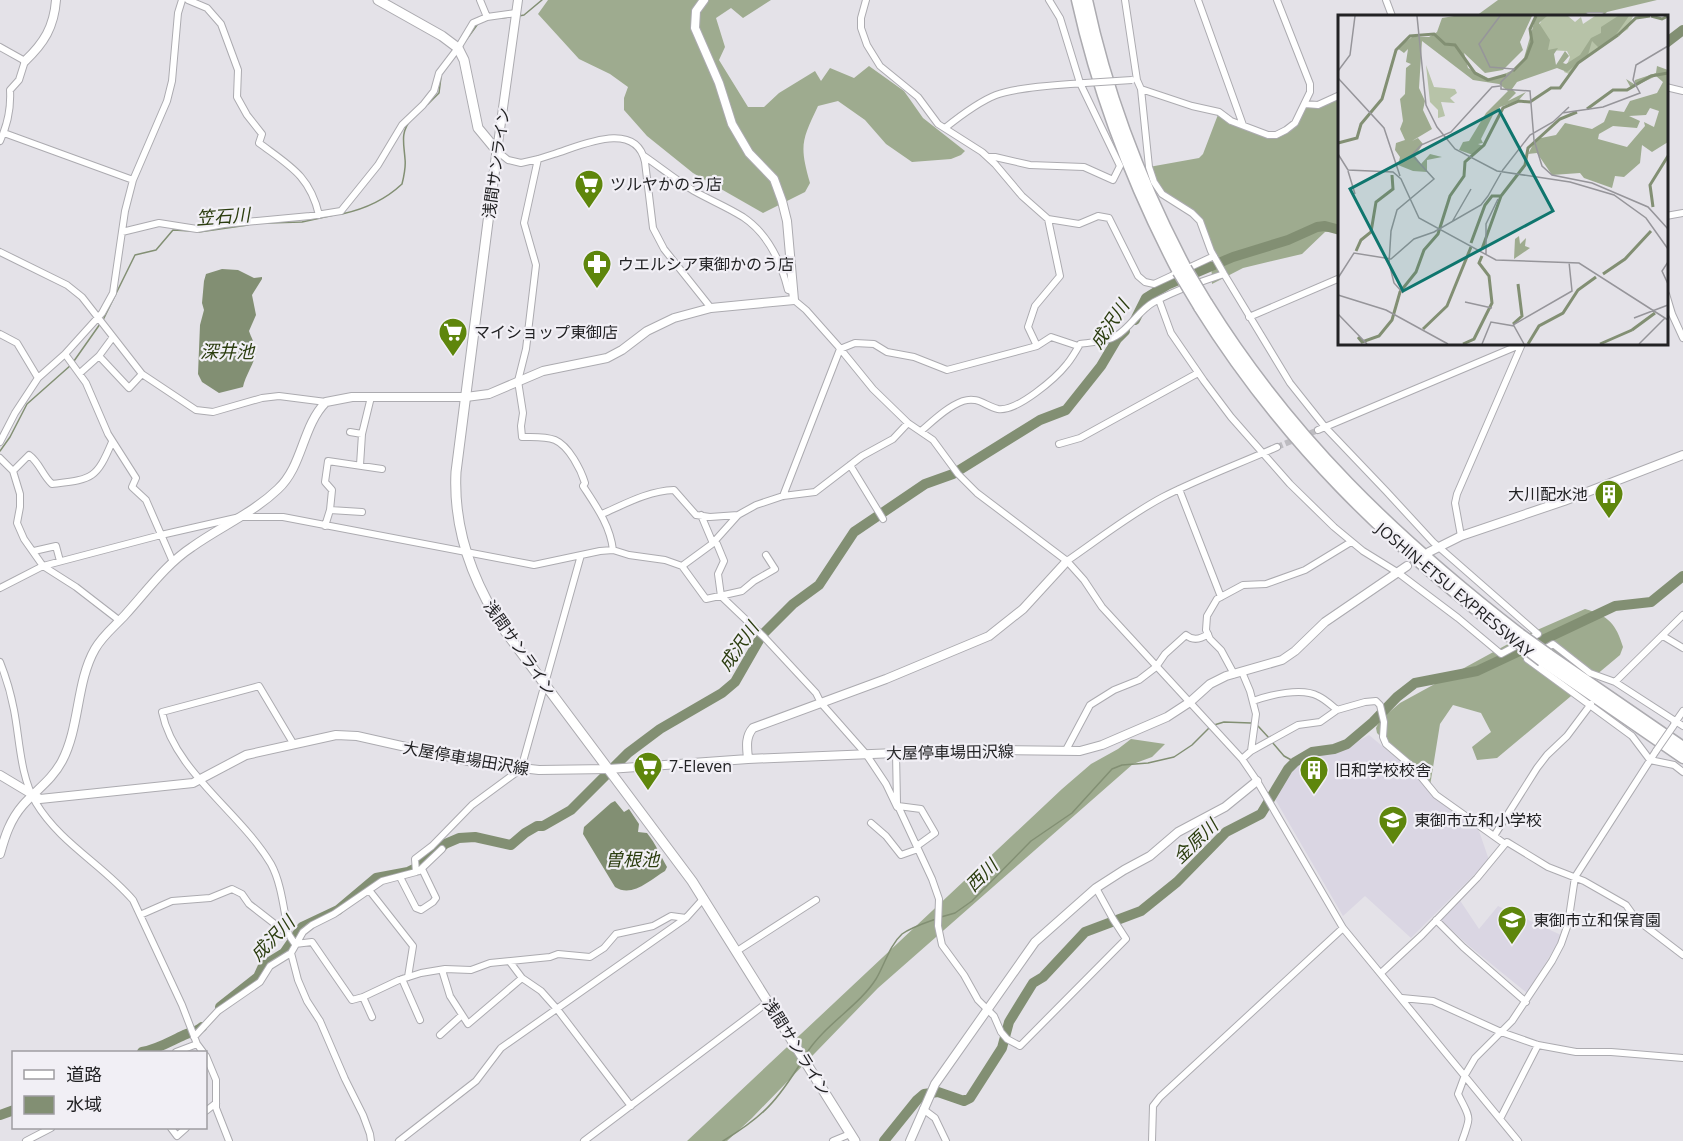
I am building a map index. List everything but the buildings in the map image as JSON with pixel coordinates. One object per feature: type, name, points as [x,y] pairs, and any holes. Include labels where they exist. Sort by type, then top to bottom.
[{"type":"highway","name":"JOSHIN-ETSU EXPRESSWAY","points":[[1077,0],[1090,54],[1116,134],[1145,206],[1203,305],[1270,396],[1326,462],[1409,543],[1545,658],[1683,758]]},
{"type":"highway","name":"JOSHIN-ETSU EXPRESSWAY","points":[[1087,0],[1100,52],[1125,131],[1182,270]]},
{"type":"highway","name":"JOSHIN-ETSU EXPRESSWAY","points":[[1545,658],[1683,747]]},
{"type":"main road","points":[[378,0],[442,36],[458,48],[465,66],[478,128],[497,151]]},
{"type":"main road","name":"浅間サンライン","points":[[497,151],[455,484],[457,516],[465,552],[479,587],[494,615],[545,685],[613,770],[704,898],[853,1137]]},
{"type":"street","points":[[0,141],[4,133],[10,90],[19,80],[25,62],[48,36],[56,0]]},
{"type":"street","points":[[0,442],[15,413],[38,378],[65,354],[109,302],[116,283],[125,211],[133,180],[167,101],[172,81],[177,22],[182,0]]},
{"type":"street","points":[[188,0],[207,8],[221,24],[238,70],[237,97],[262,134],[259,143],[306,181],[320,215]]},
{"type":"street","points":[[480,0],[487,16]]},
{"type":"street","name":"浅間サンライン","points":[[497,151],[518,0]]},
{"type":"street","points":[[704,0],[696,11],[695,28],[715,73],[739,139],[774,179],[778,189],[787,221],[794,296]]},
{"type":"street","points":[[866,0],[861,28],[867,45],[880,66],[918,97],[934,119],[988,157],[1022,196],[1048,219],[1079,224],[1098,216],[1109,218],[1138,276],[1145,282],[1154,284],[1214,256]]},
{"type":"street","points":[[988,157],[1030,165],[1084,167],[1113,180],[1120,166],[1083,83],[1060,18],[1049,0]]},
{"type":"street","points":[[1125,0],[1135,80],[1141,89],[1149,167],[1154,182],[1162,194],[1200,220],[1214,256],[1224,274],[1321,429],[1437,547],[1538,634],[1501,654],[1458,618],[1397,572],[1363,551],[1334,527],[1290,484],[1231,417],[1171,333],[1159,300]]},
{"type":"street","points":[[1198,0],[1243,124]]},
{"type":"street","points":[[1141,89],[1218,112],[1231,121],[1243,124],[1260,133],[1276,135],[1287,130],[1295,123],[1305,104],[1310,93],[1310,84],[1277,0]]},
{"type":"street","points":[[1386,0],[1392,15]]},
{"type":"street","points":[[122,232],[159,223],[197,229],[224,224],[336,213],[346,207],[383,158],[402,124],[423,105],[434,91],[439,73],[473,23],[487,16],[516,13]]},
{"type":"street","points":[[0,47],[25,62]]},
{"type":"street","points":[[945,128],[994,95],[1007,91],[1135,80]]},
{"type":"street","points":[[1668,87],[1683,91]]},
{"type":"street","points":[[1305,104],[1318,105],[1338,96]]},
{"type":"street","points":[[4,133],[133,180]]},
{"type":"street","points":[[497,151],[505,159],[516,162],[538,159],[592,141],[618,138],[633,143],[644,156],[759,230],[764,235],[784,273],[788,290],[873,390],[908,423],[933,440],[958,474],[977,493],[1068,561],[1102,607],[1242,759],[1343,928],[1518,1141]]},
{"type":"street","points":[[644,156],[653,228],[664,249],[711,308]]},
{"type":"street","points":[[538,159],[524,223],[537,265],[526,349],[518,381],[523,414],[520,426],[522,437],[548,438],[558,441],[577,463],[585,483],[583,486],[602,514],[611,537],[612,550]]},
{"type":"street","points":[[1668,216],[1683,213]]},
{"type":"street","points":[[1037,346],[1028,327],[1035,306],[1060,276],[1048,219]]},
{"type":"street","points":[[0,252],[67,285],[82,297],[142,374],[196,410],[213,412],[262,398],[279,396],[326,402],[338,398],[466,397],[489,394],[543,371],[607,358],[661,323],[711,308],[794,296]]},
{"type":"street","points":[[921,431],[949,408],[964,400],[977,399],[999,409],[1010,407],[1034,394],[1067,364],[1080,344],[1114,338],[1139,313],[1171,293],[1224,274]]},
{"type":"street","points":[[1250,317],[1338,279]]},
{"type":"street","points":[[1669,315],[1675,321],[1683,338]]},
{"type":"street","points":[[1675,321],[1683,321]]},
{"type":"street","points":[[0,334],[17,343],[38,378]]},
{"type":"street","points":[[80,373],[99,356],[113,337]]},
{"type":"street","points":[[783,496],[840,349],[855,343],[874,345],[887,352],[914,357],[947,370],[1037,346],[1051,337],[1078,346]]},
{"type":"street","points":[[1321,429],[1520,345]]},
{"type":"street","points":[[1461,536],[1455,503],[1456,494],[1522,345]]},
{"type":"street","points":[[65,354],[86,383],[112,442],[136,478],[132,487],[146,500],[173,562]]},
{"type":"street","points":[[99,356],[129,388],[142,374]]},
{"type":"street","points":[[1059,444],[1080,438],[1198,373]]},
{"type":"street","points":[[360,465],[362,434],[371,397]]},
{"type":"street","points":[[0,854],[12,819],[48,781],[62,760],[70,741],[91,657],[101,640],[173,562],[191,547],[240,518],[279,489],[289,475],[311,421],[326,402]]},
{"type":"street","points":[[682,566],[714,542],[738,515],[756,505],[783,496],[815,492],[862,456],[893,439],[908,423]]},
{"type":"street","points":[[350,432],[362,434]]},
{"type":"street","points":[[13,471],[29,454],[37,461],[43,476],[52,484],[87,479],[103,464],[112,442]]},
{"type":"street","points":[[748,759],[748,733],[753,728],[886,679],[989,636],[1023,609],[1068,561],[1126,519],[1179,489],[1277,447]]},
{"type":"street","points":[[1429,552],[1461,536],[1564,501],[1683,455]]},
{"type":"street","points":[[0,458],[13,471],[20,494],[17,523],[24,539],[43,566],[76,587],[120,621]]},
{"type":"street","points":[[325,526],[330,510],[332,490],[325,482],[328,461],[382,469]]},
{"type":"street","points":[[850,465],[882,516]]},
{"type":"street","points":[[1179,489],[1221,597]]},
{"type":"street","points":[[602,514],[638,498],[664,490],[674,490],[696,515],[738,515]]},
{"type":"street","points":[[330,510],[362,512]]},
{"type":"street","points":[[700,515],[724,561],[718,574],[721,596],[764,637],[816,693],[821,703],[866,754],[886,784],[918,847],[939,899],[938,926],[942,945],[964,975],[978,1000],[994,1016],[1005,1037],[1020,1046],[1126,939],[1096,888]]},
{"type":"street","points":[[0,588],[43,566],[60,561],[161,534],[240,518],[283,517],[534,565],[612,550],[665,560],[682,566],[706,599],[742,591],[775,569],[766,555]]},
{"type":"street","points":[[1251,751],[1256,714],[1253,700],[1238,673],[1208,634],[1207,616],[1217,599],[1243,585],[1266,584],[1305,570],[1352,542]]},
{"type":"street","points":[[33,551],[56,546],[60,561]]},
{"type":"street","points":[[400,877],[416,908],[421,910],[433,902],[436,898],[417,869],[415,859],[432,846],[472,805],[521,769],[581,555]]},
{"type":"street","name":"大屋停車場田沢線","points":[[32,796],[40,799],[193,783],[246,755],[336,735],[351,735],[477,763],[539,770],[613,770],[748,759],[866,754],[982,750],[1080,751],[1101,745],[1167,717],[1190,702],[1210,684],[1226,676],[1282,660],[1295,651],[1325,622],[1407,566]]},
{"type":"street","points":[[1615,682],[1683,615]]},
{"type":"street","points":[[1066,750],[1090,705],[1156,668],[1166,654],[1186,635],[1199,639],[1208,634]]},
{"type":"street","points":[[1663,636],[1683,648]]},
{"type":"street","points":[[1683,726],[1675,723],[1615,682],[1590,673],[1553,644],[1527,659],[1632,736],[1650,760],[1674,765],[1683,772]]},
{"type":"street","points":[[0,662],[14,708],[20,755],[37,806],[64,838],[121,886],[133,900],[202,1051]]},
{"type":"street","points":[[293,743],[259,686],[162,712],[170,738],[201,780],[272,866],[293,940],[291,953],[298,980],[307,1001],[320,1021],[363,1115],[371,1139],[378,1141]]},
{"type":"street","points":[[1253,700],[1284,692],[1310,694],[1317,695],[1337,710]]},
{"type":"street","points":[[1242,759],[1251,751],[1298,725],[1320,722],[1337,710],[1376,701],[1380,705],[1383,737],[1386,744],[1413,767],[1436,795],[1505,844],[1507,842],[1548,867],[1575,877],[1626,904],[1636,920],[1683,955]]},
{"type":"street","points":[[1494,836],[1537,768],[1567,736],[1591,704]]},
{"type":"street","points":[[1463,1141],[1469,1123],[1469,1113],[1458,1094],[1465,1075],[1475,1058],[1526,1002],[1562,944],[1568,924],[1575,877],[1683,711]]},
{"type":"street","points":[[896,753],[898,807]]},
{"type":"street","points":[[0,775],[32,796]]},
{"type":"street","points":[[910,1141],[931,1092],[1035,942],[1096,888],[1150,856],[1178,832],[1225,807],[1257,781]]},
{"type":"street","points":[[871,823],[886,836],[901,855],[918,847],[936,833],[921,809],[898,807]]},
{"type":"street","points":[[1381,973],[1485,870],[1505,844]]},
{"type":"street","points":[[293,940],[312,925],[334,914],[382,881],[400,877],[417,869],[442,849]]},
{"type":"street","points":[[140,915],[172,901],[210,898],[232,889],[242,894],[249,904],[293,940],[312,942],[352,1000],[363,998],[405,978],[442,970],[471,970],[490,963],[550,957],[558,954],[590,957],[604,948],[616,934],[653,926],[671,916],[686,918]]},
{"type":"street","points":[[369,890],[413,946],[405,978],[420,1020]]},
{"type":"street","points":[[399,1141],[476,1081],[501,1048],[686,918],[704,898]]},
{"type":"street","points":[[737,951],[816,900]]},
{"type":"street","points":[[1436,920],[1526,1002]]},
{"type":"street","points":[[1152,1141],[1153,1106],[1160,1097],[1343,928]]},
{"type":"street","points":[[178,1051],[218,1011],[260,982],[270,966],[291,953]]},
{"type":"street","points":[[510,962],[522,978],[541,991],[557,1009],[631,1106]]},
{"type":"street","points":[[442,970],[450,996],[468,1024],[522,978]]},
{"type":"street","points":[[363,998],[372,1017]]},
{"type":"street","points":[[1402,998],[1433,1001],[1501,1032],[1538,1045],[1575,1053],[1611,1052],[1683,1058]]},
{"type":"street","points":[[584,1141],[768,1002]]},
{"type":"street","points":[[440,1035],[462,1015]]},
{"type":"street","points":[[1500,1119],[1538,1045]]},
{"type":"street","points":[[207,1060],[216,1080],[216,1103],[220,1121],[229,1141]]},
{"type":"street","points":[[207,1110],[216,1103]]},
{"type":"street","points":[[923,1109],[935,1118],[946,1141]]},
{"type":"street","points":[[26,1141],[49,1129]]},
{"type":"street","points":[[172,1129],[177,1136],[185,1129]]},
{"type":"street","points":[[833,1141],[853,1137]]},
{"type":"shaded area","points":[[548,0],[771,0],[743,18],[731,8],[716,18],[725,47],[719,60],[748,107],[764,107],[779,93],[815,71],[821,81],[830,68],[854,78],[869,66],[904,91],[923,118],[965,151],[951,159],[912,162],[886,144],[865,120],[838,101],[818,106],[808,127],[803,151],[810,183],[805,192],[763,213],[693,173],[647,136],[624,110],[624,98],[628,87],[610,74],[579,59],[538,14]]},
{"type":"shaded area","points":[[1498,0],[1657,0],[1607,12],[1604,15],[1477,15]]},
{"type":"shaded area","points":[[1338,95],[1338,231],[1325,232],[1302,254],[1243,268],[1212,284],[1211,251],[1200,221],[1163,192],[1149,167],[1199,158],[1203,154],[1219,112],[1231,121],[1276,135],[1295,123],[1305,104],[1318,105]]},
{"type":"shaded area","points":[[1585,609],[1606,618],[1614,627],[1623,647],[1620,655],[1497,758],[1477,760],[1472,747],[1491,732],[1481,713],[1453,705],[1440,724],[1430,786],[1377,733],[1376,728],[1380,720],[1400,703],[1519,638]]},
{"type":"shaded area","name":"東御市立和小学校","points":[[1369,735],[1405,765],[1442,803],[1479,831],[1489,860],[1411,938],[1365,896],[1343,916],[1275,799],[1292,769],[1308,757],[1346,748]]},
{"type":"shaded area","points":[[1131,739],[1165,744],[1152,757],[1133,764],[878,988],[727,1141],[687,1141],[1062,789],[1091,764]]},
{"type":"shaded area","name":"東御市立和保育園","points":[[1459,899],[1479,929],[1498,906],[1561,935],[1527,993],[1441,920]]},
{"type":"water","name":"深井池","points":[[222,269],[238,270],[254,278],[262,277],[262,279],[252,295],[256,315],[249,331],[255,345],[255,358],[243,387],[219,393],[202,382],[198,374],[200,325],[204,310],[202,303],[204,281],[206,274]]},
{"type":"water","name":"曽根池","points":[[615,801],[624,812],[629,809],[639,824],[638,832],[647,833],[667,867],[665,871],[647,883],[634,889],[621,890],[615,887],[583,834],[584,827]]},
{"type":"waterway","name":"笠石川","points":[[519,16],[524,15],[542,0]]},
{"type":"waterway","name":"笠石川","points":[[501,18],[511,17]]},
{"type":"waterway","name":"笠石川","points":[[464,43],[477,25]]},
{"type":"waterway","name":"成沢川","points":[[1668,41],[1683,30]]},
{"type":"waterway","name":"笠石川","points":[[428,104],[439,93],[441,77]]},
{"type":"waterway","name":"笠石川","points":[[342,214],[374,203],[389,195],[402,184],[405,165],[404,134],[411,120]]},
{"type":"waterway","name":"笠石川","points":[[267,223],[302,222],[334,215]]},
{"type":"waterway","name":"笠石川","points":[[199,232],[248,225]]},
{"type":"waterway","name":"成沢川","points":[[1135,320],[1146,298],[1167,285],[1233,257],[1288,240],[1317,227],[1325,226],[1338,229]]},
{"type":"waterway","name":"笠石川","points":[[103,320],[135,255],[156,250],[173,230],[191,231]]},
{"type":"waterway","name":"笠石川","points":[[74,361],[100,324]]},
{"type":"waterway","name":"成沢川","points":[[220,1007],[258,977],[263,966],[284,953],[302,927],[338,910],[376,878],[408,872],[420,866],[445,844],[459,838],[475,837],[511,845],[525,833],[571,810],[628,753],[660,729],[722,693],[735,682],[762,635],[793,604],[819,585],[854,532],[925,484],[953,474],[1040,420],[1066,410],[1125,331]]},
{"type":"waterway","name":"笠石川","points":[[0,451],[27,404],[71,365]]},
{"type":"waterway","name":"金原川","points":[[884,1141],[924,1094],[938,1092],[964,1101],[970,1098],[1002,1048],[1009,1022],[1033,983],[1043,977],[1085,932],[1141,911],[1177,882],[1226,832],[1261,814],[1288,769],[1295,762],[1312,752],[1334,749],[1347,744],[1415,683],[1477,671],[1615,606],[1651,602],[1683,576]]},
{"type":"waterway","name":"西川","points":[[1214,725],[1224,722],[1251,723]]},
{"type":"waterway","name":"西川","points":[[1258,726],[1269,738]]},
{"type":"waterway","name":"西川","points":[[941,917],[955,913],[972,901],[1031,841],[1072,813],[1112,769],[1122,765],[1148,763],[1174,757],[1192,745],[1210,727]]},
{"type":"waterway","name":"西川","points":[[1272,742],[1284,756],[1295,762]]},
{"type":"waterway","name":"西川","points":[[806,1054],[822,1034],[869,989],[902,934],[936,919]]},
{"type":"waterway","name":"成沢川","points":[[145,1051],[202,1027]]},
{"type":"waterway","name":"西川","points":[[723,1141],[749,1124],[768,1107],[802,1061]]},
{"type":"waterway","name":"成沢川","points":[[0,1115],[12,1111]]},
{"type":"tunnel","points":[[1277,447],[1318,430]]},
{"type":"place","name":"ツルヤかのう店","points":[[589,210]]},
{"type":"place","name":"ウエルシア東御かのう店","points":[[597,290]]},
{"type":"place","name":"マイショップ東御店","points":[[453,358]]},
{"type":"place","name":"大川配水池","points":[[1609,520]]},
{"type":"place","name":"7-Eleven","points":[[648,792]]},
{"type":"place","name":"旧和学校校舎","points":[[1314,796]]},
{"type":"place","name":"東御市立和小学校","points":[[1393,846]]},
{"type":"place","name":"東御市立和保育園","points":[[1512,946]]}]
